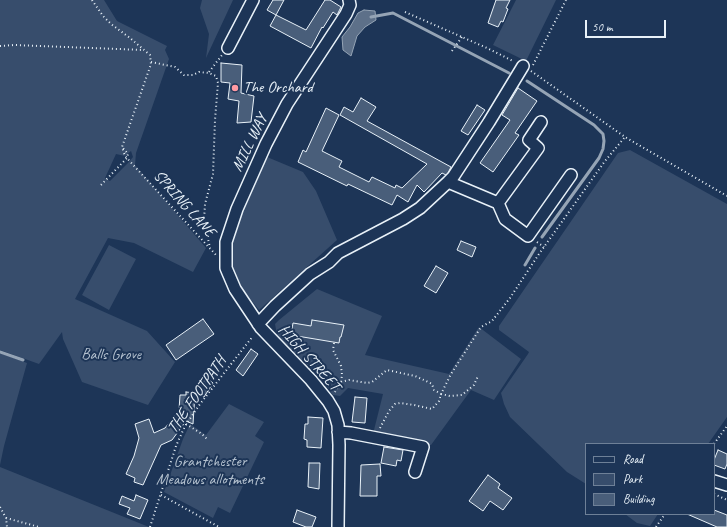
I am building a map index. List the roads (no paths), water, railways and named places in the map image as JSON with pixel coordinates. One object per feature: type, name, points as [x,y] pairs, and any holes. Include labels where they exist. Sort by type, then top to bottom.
[{"type":"street","points":[[228,48],[253,0]]},
{"type":"street","name":"MILL WAY","points":[[235,289],[226,268],[226,242],[237,209],[266,144],[287,104],[346,14],[350,5],[349,0]]},
{"type":"street","points":[[260,326],[275,306],[310,274],[329,262],[338,253],[403,219],[420,208],[448,182],[453,177],[481,134],[523,66]]},
{"type":"street","points":[[498,203],[538,148],[529,140],[541,122]]},
{"type":"street","points":[[448,182],[498,203],[505,219],[528,236],[571,175]]},
{"type":"street","name":"HIGH STREET","points":[[235,289],[260,326],[311,380],[334,411],[338,432],[337,525]]},
{"type":"street","points":[[338,432],[429,449],[418,473]]},
{"type":"street","points":[[715,481],[727,485]]},
{"type":"waterway","points":[[371,17],[393,13],[509,73]]},
{"type":"waterway","points":[[527,81],[594,125],[603,134],[604,141],[603,149],[599,158],[542,237]]},
{"type":"waterway","points":[[525,265],[535,248]]},
{"type":"waterway","points":[[0,352],[23,360]]},
{"type":"place","name":"The Orchard","points":[[235,88]]},
{"type":"park label","name":"Balls Grove","points":[[111,355]]},
{"type":"park label","name":"Grantchester Meadows allotments","points":[[210,471]]}]
